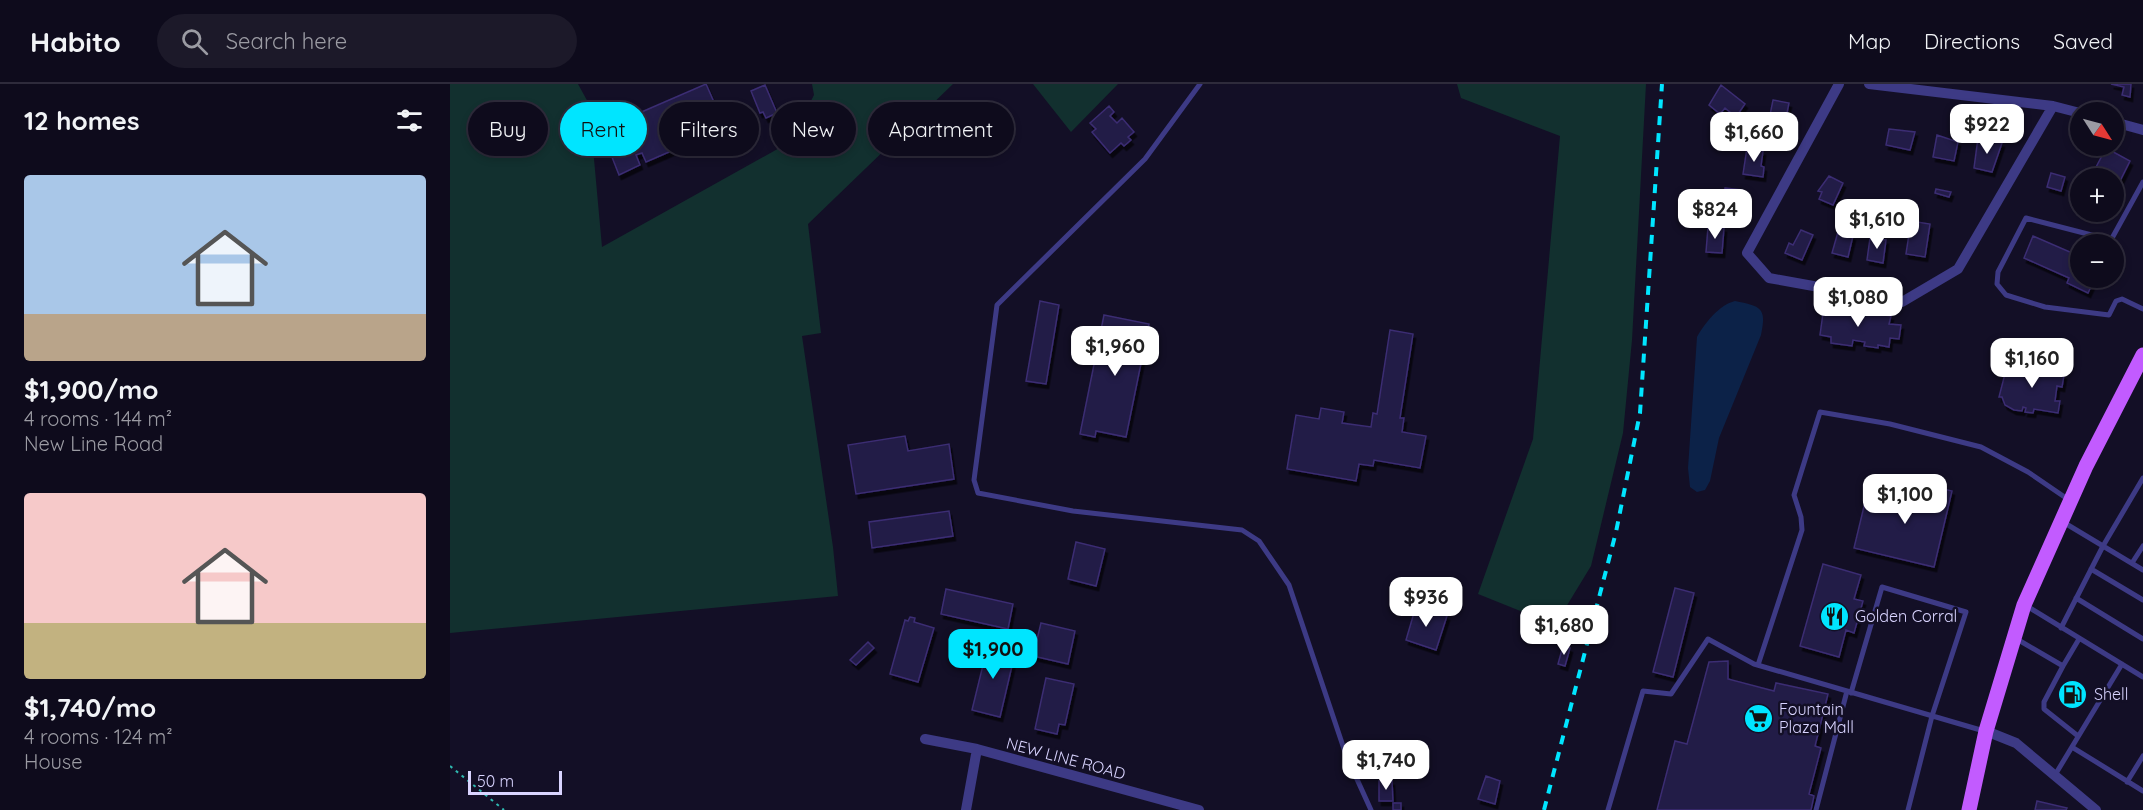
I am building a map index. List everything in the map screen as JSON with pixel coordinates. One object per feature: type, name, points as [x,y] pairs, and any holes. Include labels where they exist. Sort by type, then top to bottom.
[{"type":"main road","points":[[1969,810],[1986,731],[2024,604],[2070,501],[2143,355]]},
{"type":"street","points":[[1839,84],[1747,253],[1769,278],[1902,302],[1958,269],[2053,106]]},
{"type":"street","points":[[1869,84],[2053,106],[2070,110]]},
{"type":"street","points":[[2124,125],[2143,130]]},
{"type":"street","points":[[1986,731],[2016,743],[2096,810]]},
{"type":"street","name":"NEW LINE ROAD","points":[[925,739],[977,749],[1199,810]]},
{"type":"street","points":[[966,810],[977,749]]},
{"type":"lane","points":[[1200,84],[1145,159],[997,305],[974,480],[978,493],[1073,510],[1242,530],[1259,541],[1289,585],[1346,755],[1371,810]]},
{"type":"lane","points":[[2143,182],[2111,240],[2026,218],[1998,272],[1997,284],[2006,295],[2045,307],[2109,315],[2116,301],[2122,299],[2143,309]]},
{"type":"lane","points":[[1758,665],[1802,530],[1802,517],[1794,495],[1820,412],[1890,424],[1981,447],[2028,472],[2070,501]]},
{"type":"lane","points":[[2061,628],[2103,546],[2143,478]]},
{"type":"lane","points":[[2061,521],[2143,570]]},
{"type":"lane","points":[[2132,563],[2143,546]]},
{"type":"lane","points":[[2091,569],[2143,600]]},
{"type":"lane","points":[[1816,810],[1849,692],[1882,587],[1966,612],[1932,716],[1908,810]]},
{"type":"lane","points":[[2076,598],[2143,639]]},
{"type":"lane","points":[[2024,604],[2143,677]]},
{"type":"lane","points":[[2014,637],[2063,666]]},
{"type":"lane","points":[[1608,810],[1644,691],[1671,694],[1708,639],[1758,665],[1986,731]]},
{"type":"lane","points":[[2078,736],[2044,709],[2044,702],[2079,639]]},
{"type":"lane","points":[[2055,776],[2122,664]]},
{"type":"lane","points":[[2072,747],[2143,791]]},
{"type":"lane","points":[[2127,782],[2143,756]]},
{"type":"path","points":[[450,766],[504,810]]},
{"type":"green space","points":[[450,84],[578,84],[588,102],[560,102],[560,156],[594,156],[602,247],[771,153],[771,156],[856,156],[856,102],[810,102],[814,95],[812,84],[953,84],[934,102],[868,102],[868,156],[878,156],[808,224],[821,333],[802,336],[838,596],[450,633]]},
{"type":"green space","points":[[1033,84],[1118,84],[1071,132]]},
{"type":"green space","points":[[1457,84],[1646,84],[1632,340],[1623,433],[1591,566],[1555,625],[1478,594],[1533,439],[1560,136],[1461,98]]},
{"type":"water","points":[[1735,301],[1760,310],[1763,326],[1719,438],[1710,481],[1705,490],[1697,492],[1690,487],[1688,468],[1697,337],[1718,310]]},
{"type":"building","points":[[706,84],[714,102],[665,102]]},
{"type":"building","points":[[2111,84],[2131,84],[2130,97],[2122,95],[2124,87]]},
{"type":"building","points":[[765,85],[772,102],[771,116],[766,118],[763,112],[760,113],[759,102],[756,102],[751,91]]},
{"type":"building","points":[[1721,85],[1745,104],[1736,117],[1725,108],[1720,114],[1709,105]]},
{"type":"building","points":[[1773,100],[1789,103],[1784,128],[1768,125]]},
{"type":"building","points":[[659,104],[660,156],[646,162],[643,156],[647,156],[647,110]]},
{"type":"building","points":[[1109,106],[1114,112],[1110,116],[1117,123],[1122,118],[1134,132],[1128,137],[1131,140],[1124,146],[1121,143],[1110,153],[1092,132],[1096,129],[1090,123]]},
{"type":"building","points":[[1889,129],[1915,132],[1910,150],[1886,145]]},
{"type":"building","points":[[1937,135],[1958,142],[1954,161],[1933,157]]},
{"type":"building","points":[[1978,138],[2002,143],[1992,172],[1974,168]]},
{"type":"building","points":[[1747,148],[1763,151],[1761,166],[1764,167],[1763,177],[1743,174]]},
{"type":"building","points":[[612,156],[636,156],[640,165],[619,175]]},
{"type":"building","points":[[2102,156],[2121,156],[2130,161],[2124,173],[2124,168],[2096,168]]},
{"type":"building","points":[[2051,173],[2065,177],[2061,191],[2047,187]]},
{"type":"building","points":[[1829,176],[1843,183],[1833,205],[1819,199],[1822,192],[1818,191]]},
{"type":"building","points":[[1725,188],[1742,190],[1739,214],[1722,212]]},
{"type":"building","points":[[1936,189],[1951,192],[1949,197],[1935,193]]},
{"type":"building","points":[[1911,221],[1930,224],[1925,257],[1906,254]]},
{"type":"building","points":[[1708,227],[1724,228],[1722,253],[1706,252]]},
{"type":"building","points":[[1801,230],[1813,235],[1802,260],[1785,253],[1789,243],[1793,245]]},
{"type":"building","points":[[1838,232],[1853,236],[1848,257],[1832,253]]},
{"type":"building","points":[[2033,236],[2070,252],[2070,284],[2067,283],[2069,278],[2024,258]]},
{"type":"building","points":[[1870,238],[1886,240],[1883,263],[1867,260]]},
{"type":"building","points":[[2078,288],[2090,288],[2088,293]]},
{"type":"building","points":[[1040,301],[1059,305],[1046,384],[1026,381]]},
{"type":"building","points":[[1824,306],[1891,316],[1889,324],[1901,325],[1899,339],[1890,338],[1889,347],[1878,345],[1878,348],[1864,346],[1865,342],[1853,340],[1852,346],[1831,343],[1831,337],[1820,335]]},
{"type":"building","points":[[1104,315],[1149,324],[1126,437],[1096,431],[1095,437],[1080,434]]},
{"type":"building","points":[[1390,330],[1413,334],[1400,418],[1404,418],[1402,432],[1426,436],[1420,468],[1374,460],[1373,466],[1359,464],[1356,481],[1287,469],[1296,415],[1319,419],[1321,408],[1344,412],[1342,423],[1371,427],[1373,413],[1377,414]]},
{"type":"building","points":[[2037,364],[2053,366],[2053,370],[2060,371],[2059,374],[2064,375],[2062,387],[2057,386],[2055,401],[2060,401],[2058,413],[2034,409],[2033,413],[2025,412],[2026,408],[2023,407],[2022,411],[2014,410],[2005,405],[2002,397],[1999,397],[2007,366],[2032,370]]},
{"type":"building","points":[[905,436],[908,451],[949,444],[954,479],[856,494],[848,445]]},
{"type":"building","points":[[1922,484],[1952,491],[1934,567],[1854,548],[1866,498],[1875,500],[1877,492],[1903,497],[1904,493],[1919,497]]},
{"type":"building","points":[[949,511],[953,536],[872,548],[869,522]]},
{"type":"building","points":[[1076,542],[1105,549],[1096,586],[1068,579]]},
{"type":"building","name":"Golden Corral","points":[[1823,564],[1861,575],[1854,599],[1863,601],[1854,633],[1846,630],[1839,657],[1800,646]]},
{"type":"building","points":[[1675,588],[1694,593],[1673,677],[1653,672]]},
{"type":"building","points":[[946,589],[1013,604],[1008,629],[941,614]]},
{"type":"building","points":[[1416,606],[1447,616],[1436,650],[1406,640]]},
{"type":"building","points":[[910,617],[915,618],[914,622],[934,628],[918,682],[890,674],[905,620],[908,621]]},
{"type":"building","points":[[1041,623],[1075,631],[1068,664],[1033,656]]},
{"type":"building","points":[[868,642],[874,648],[856,665],[850,660]]},
{"type":"building","points":[[978,644],[1015,653],[1000,717],[972,710],[984,661],[978,659],[980,648],[977,648]]},
{"type":"building","points":[[1563,646],[1570,648],[1565,666],[1558,664]]},
{"type":"building","name":"Fountain Plaza Mall","points":[[1728,661],[1728,679],[1774,691],[1776,683],[1828,694],[1815,746],[1821,748],[1809,794],[1814,796],[1811,810],[1657,810],[1675,741],[1687,744],[1709,662]]},
{"type":"building","points":[[1046,678],[1074,684],[1065,725],[1059,724],[1057,734],[1035,729]]},
{"type":"building","points":[[1486,776],[1500,781],[1495,804],[1478,799]]},
{"type":"building","points":[[1379,781],[1392,781],[1393,801],[1379,801]]},
{"type":"building","points":[[2037,801],[2067,808],[2066,810],[2035,810]]},
{"type":"building","points":[[1393,803],[1401,803],[1401,810],[1393,810]]},
{"type":"railway","points":[[1544,810],[1616,532],[1640,413],[1662,84]]},
{"type":"place","name":"Golden Corral","points":[[1834,616]]},
{"type":"place","name":"Shell","points":[[2073,694]]},
{"type":"place","name":"Fountain Plaza Mall","points":[[1758,718]]}]
